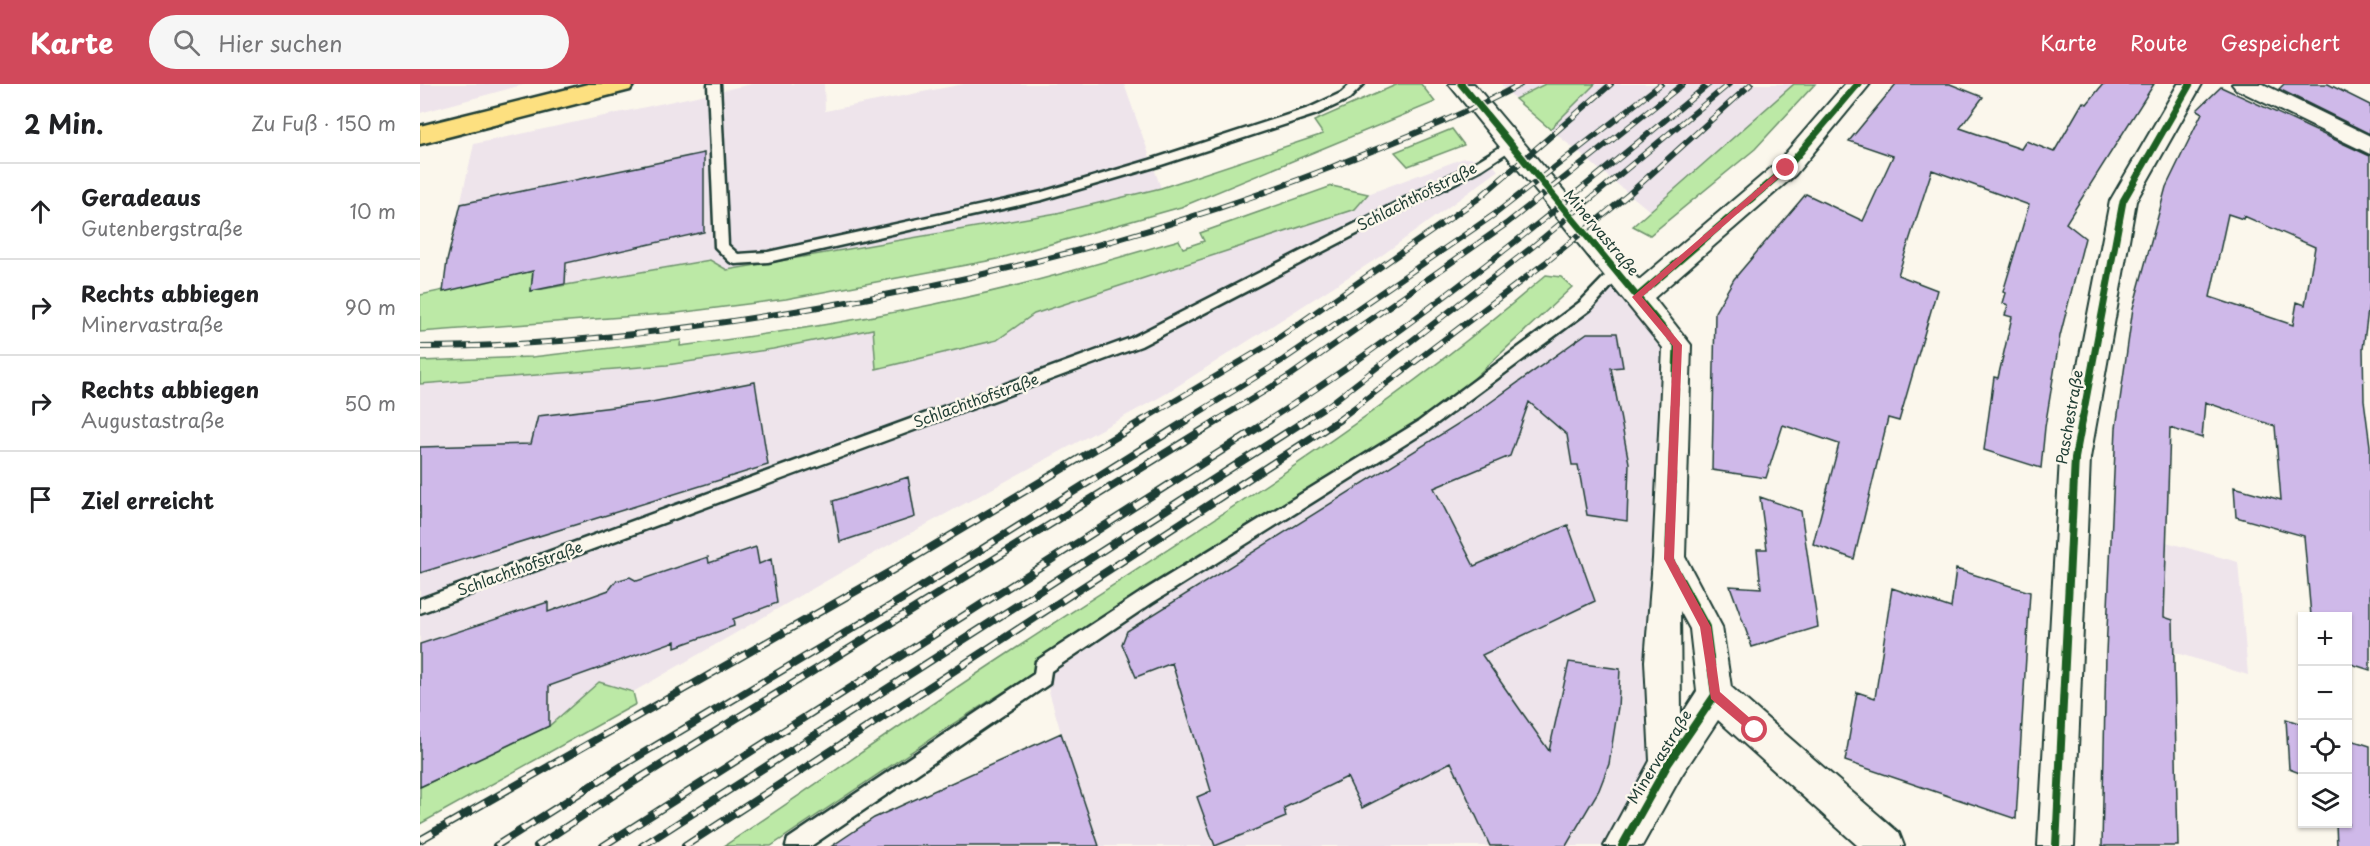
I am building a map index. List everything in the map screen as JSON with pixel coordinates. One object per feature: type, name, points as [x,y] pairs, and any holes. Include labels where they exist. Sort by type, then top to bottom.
[{"type":"main road","points":[[420,135],[621,84]]},
{"type":"street","name":"Minervastraße","points":[[1461,84],[1677,345],[1669,559],[1663,605],[1661,713],[1668,764]]},
{"type":"street","points":[[1637,297],[1786,168],[1858,84]]},
{"type":"street","name":"Paschestraße","points":[[2056,846],[2075,458],[2123,201],[2190,84]]},
{"type":"street","points":[[2244,84],[2370,146]]},
{"type":"street","points":[[1669,559],[1706,627],[1715,695],[1886,846]]},
{"type":"street","name":"Minervastraße","points":[[1622,846],[1668,764],[1715,695]]},
{"type":"lane","points":[[714,84],[722,247],[735,259],[768,257],[1042,196],[1313,111],[1345,96],[1358,84]]},
{"type":"lane","name":"Schlachthofstraße","points":[[420,606],[1136,342],[1478,166],[1510,145]]},
{"type":"lane","points":[[795,846],[1043,678],[1042,667],[1156,592],[1423,426],[1585,306],[1616,273]]},
{"type":"shaded area","points":[[420,84],[526,84],[420,113]]},
{"type":"shaded area","points":[[752,84],[824,84],[825,111],[964,84],[1124,84],[1161,188],[1057,213],[727,270],[710,260],[531,291],[533,272],[443,292],[447,261],[474,144]]},
{"type":"shaded area","points":[[1501,84],[1543,84],[1515,99]]},
{"type":"shaded area","points":[[1595,84],[1794,84],[1650,211],[1550,129]]},
{"type":"shaded area","points":[[1464,158],[1489,159],[1498,171],[1381,256],[1162,396],[887,546],[633,692],[599,682],[549,726],[420,787],[420,384],[667,365],[773,349],[874,329],[1183,250],[1350,190],[1368,194]]},
{"type":"shaded area","points":[[1616,273],[1677,345],[1668,764],[1622,846],[832,846],[875,817],[1061,733],[1042,667],[1282,513],[1585,306]]},
{"type":"shaded area","points":[[2116,428],[2170,445],[2166,542],[2238,562],[2248,675],[2108,632]]},
{"type":"green space","points":[[1398,84],[1421,84],[1435,102],[1181,207],[998,259],[786,299],[677,313],[420,332],[420,295],[533,271],[531,291],[710,260],[727,270],[1057,213],[1161,188],[1323,134],[1314,121]]},
{"type":"green space","points":[[1545,84],[1595,84],[1550,129],[1515,99]]},
{"type":"green space","points":[[1794,84],[1815,84],[1755,149],[1650,235],[1633,226]]},
{"type":"green space","points":[[1452,129],[1464,145],[1408,166],[1395,152]]},
{"type":"green space","points":[[1332,186],[1368,194],[1355,209],[1034,314],[997,340],[876,369],[873,329],[773,349],[667,365],[420,384],[420,361],[532,357],[681,340],[680,346],[817,326],[982,294],[1179,240],[1183,248],[1204,241],[1200,233]]},
{"type":"green space","points":[[1546,275],[1561,277],[1572,287],[1423,426],[950,726],[771,846],[724,846],[986,668],[1292,468],[1422,375]]},
{"type":"green space","points":[[599,682],[633,692],[636,704],[420,824],[420,787],[549,726]]},
{"type":"building","points":[[1896,84],[1950,84],[1983,97],[1960,128],[2021,149],[2026,141],[2054,152],[2083,102],[2087,104],[2103,84],[2154,84],[2066,223],[2085,238],[2060,336],[2045,427],[2041,468],[1984,450],[1994,377],[1998,378],[2012,317],[2005,315],[2008,305],[2003,303],[2006,293],[2003,292],[2029,205],[1932,170],[1898,275],[1937,290],[1899,421],[1888,418],[1854,559],[1813,544],[1839,444],[1783,425],[1766,478],[1712,470],[1715,312],[1734,279],[1806,194],[1863,221],[1893,156],[1849,141]]},
{"type":"building","points":[[2284,84],[2328,84],[2370,105],[2370,134],[2279,89]]},
{"type":"building","points":[[2221,87],[2370,156],[2370,295],[2363,349],[2364,400],[2370,446],[2370,670],[2352,664],[2352,612],[2311,612],[2304,536],[2236,517],[2234,487],[2281,500],[2275,426],[2205,402],[2202,438],[2170,428],[2164,617],[2173,620],[2178,846],[2102,846],[2106,653],[2116,428],[2133,308],[2166,187],[2202,113],[2197,110]],"holes":[[[2228,214],[2243,219],[2244,216],[2315,247],[2305,305],[2297,302],[2293,325],[2210,297]]]},
{"type":"building","points":[[704,153],[704,232],[566,263],[565,284],[531,291],[533,271],[443,292],[447,261],[461,204]]},
{"type":"building","points":[[1587,333],[1617,333],[1623,367],[1611,368],[1629,463],[1627,521],[1587,515],[1578,465],[1572,465],[1567,435],[1529,402],[1510,456],[1434,488],[1474,566],[1568,525],[1595,601],[1482,655],[1549,751],[1569,662],[1620,669],[1618,707],[1609,764],[1599,790],[1566,846],[1490,846],[1451,762],[1362,808],[1347,777],[1284,808],[1286,817],[1215,846],[1197,797],[1211,791],[1172,663],[1136,677],[1122,644],[1127,631],[1477,412]]},
{"type":"building","points":[[755,382],[768,465],[420,573],[420,447],[531,444],[538,416],[647,403]]},
{"type":"building","points":[[908,477],[915,517],[840,542],[833,501]]},
{"type":"building","points":[[1760,497],[1801,511],[1818,627],[1752,647],[1730,586],[1761,588],[1757,549],[1767,549]]},
{"type":"building","points":[[756,547],[759,564],[771,559],[777,603],[733,619],[734,626],[675,647],[675,641],[549,686],[549,726],[420,787],[420,644],[548,602],[548,612],[609,590],[616,581],[630,577],[637,581],[708,557],[709,563]]},
{"type":"building","points":[[1956,569],[2030,592],[2016,819],[1845,761],[1857,692],[1875,698],[1892,588],[1951,608]]},
{"type":"building","points":[[2286,719],[2298,723],[2298,772],[2289,769]]},
{"type":"building","points":[[1061,733],[1099,846],[832,846],[874,818]]},
{"type":"building","points":[[2352,740],[2370,746],[2370,846],[2337,846],[2336,828],[2352,828]]},
{"type":"railway","points":[[420,347],[566,341],[663,331],[874,297],[1008,268],[1139,233],[1268,191],[1428,128],[1521,84]]},
{"type":"railway","points":[[1141,421],[1270,344],[1479,198],[1611,84]]},
{"type":"railway","points":[[1185,421],[1283,360],[1495,214],[1661,84]]},
{"type":"railway","points":[[1216,421],[1291,375],[1506,224],[1683,84]]},
{"type":"railway","points":[[1267,421],[1325,383],[1438,302],[1709,84]]},
{"type":"railway","points":[[1303,421],[1330,404],[1531,248],[1729,84]]},
{"type":"railway","points":[[1337,421],[1545,263],[1629,194],[1751,84]]},
{"type":"railway","points":[[420,840],[893,570],[1144,420]]},
{"type":"railway","points":[[496,846],[630,761],[902,599],[1188,420]]},
{"type":"railway","points":[[537,846],[632,783],[1219,420]]},
{"type":"railway","points":[[603,846],[1270,420]]},
{"type":"railway","points":[[642,846],[1306,420]]},
{"type":"railway","points":[[685,846],[1339,420]]},
{"type":"cycle path","points":[[1461,84],[1677,345],[1669,559],[1706,627],[1715,695],[1668,764],[1622,846]]},
{"type":"cycle path","points":[[1637,297],[1786,169],[1858,84]]},
{"type":"cycle path","points":[[2056,846],[2075,458],[2123,201],[2190,84]]},
{"type":"route","points":[[1755,730],[1715,695],[1706,627],[1669,559],[1677,345],[1637,297],[1786,168]]}]
